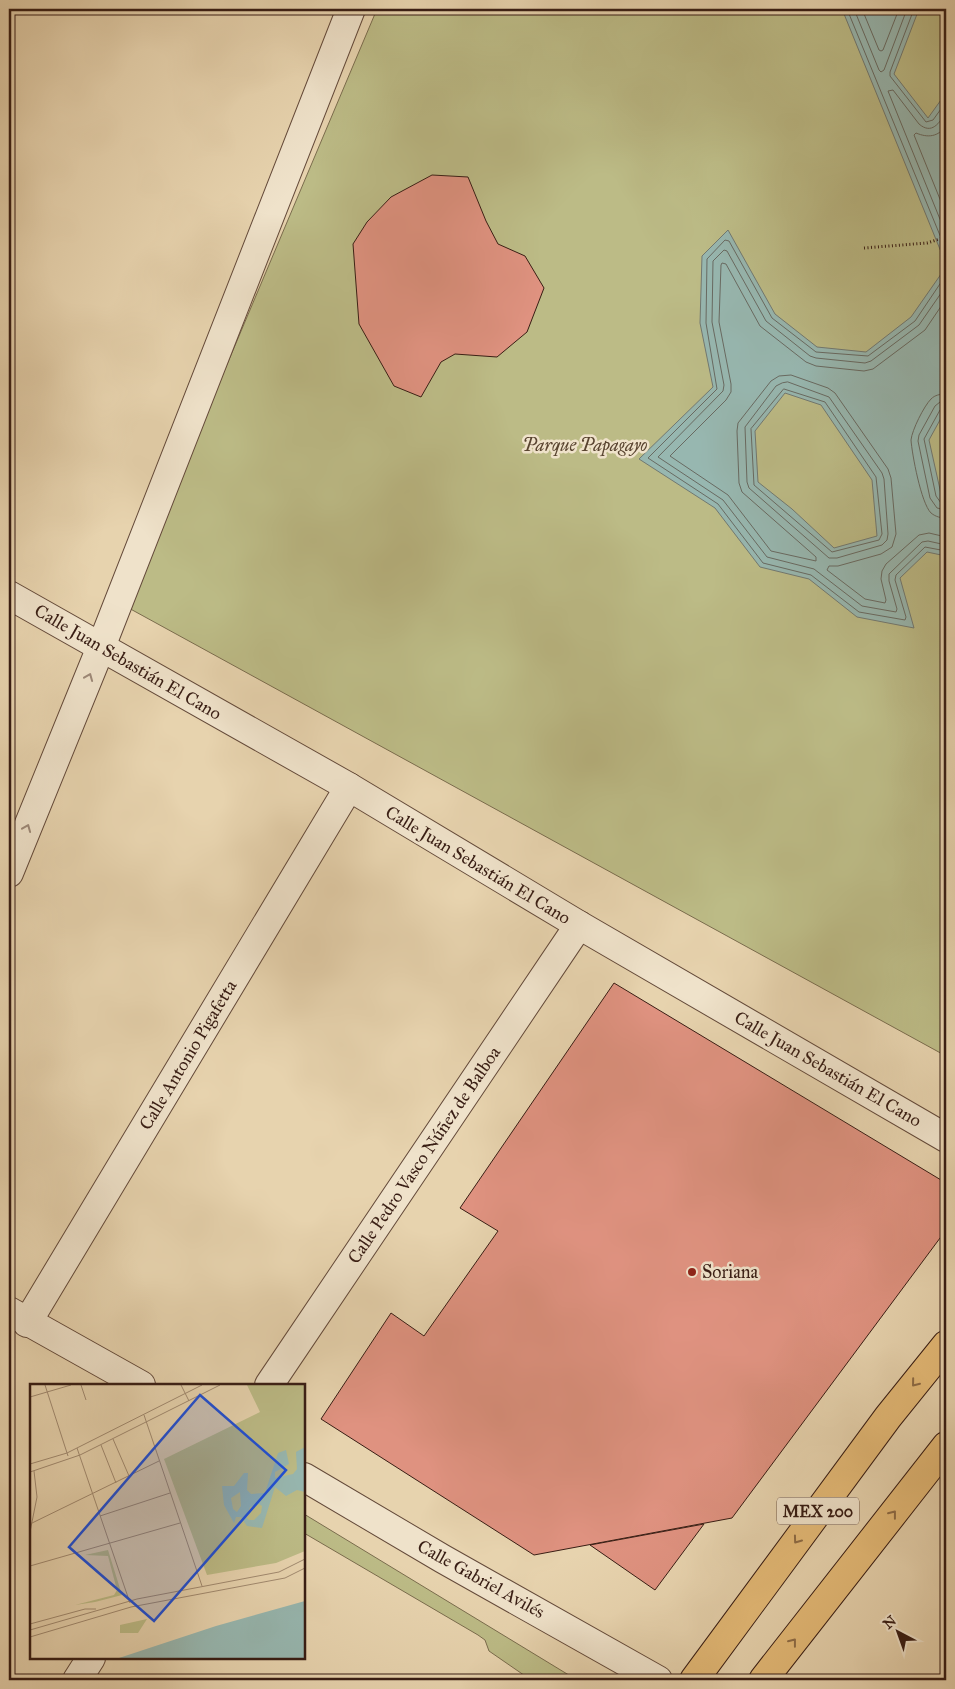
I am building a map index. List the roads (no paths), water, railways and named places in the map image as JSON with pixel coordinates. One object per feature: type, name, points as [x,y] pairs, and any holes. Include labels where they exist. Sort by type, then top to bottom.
[{"type":"main road","name":"MEX 200","points":[[694,1680],[888,1416],[946,1345]]},
{"type":"main road","name":"MEX 200","points":[[763,1680],[946,1446]]},
{"type":"street","points":[[9,873],[101,647],[351,9]]},
{"type":"street","name":"Calle Juan Sebastián El Cano","points":[[9,594],[349,787],[579,925],[946,1138]]},
{"type":"street","name":"Calle Antonio Pigafetta","points":[[18,1317],[349,787]]},
{"type":"street","name":"Calle Pedro Vasco Núñez de Balboa","points":[[270,1384],[579,925]]},
{"type":"street","points":[[18,1317],[139,1384]]},
{"type":"street","name":"Calle Gabriel Avilés","points":[[305,1478],[443,1559],[658,1680]]},
{"type":"street","points":[[76,1680],[90,1659]]},
{"type":"water","points":[[842,9],[919,9],[894,74],[928,118],[946,93],[946,264]]},
{"type":"water","points":[[728,230],[775,314],[817,347],[866,352],[911,317],[946,267],[946,409],[929,440],[941,494],[946,502],[946,556],[927,552],[900,578],[914,628],[857,617],[809,579],[760,567],[715,508],[639,459],[713,387],[700,323],[702,256]],"holes":[[[785,393],[821,405],[872,480],[877,536],[834,548],[792,509],[758,482],[755,431]]]},
{"type":"place","name":"Soriana","points":[[692,1272]]},
{"type":"park label","name":"Parque Papagayo","points":[[585,445]]}]
